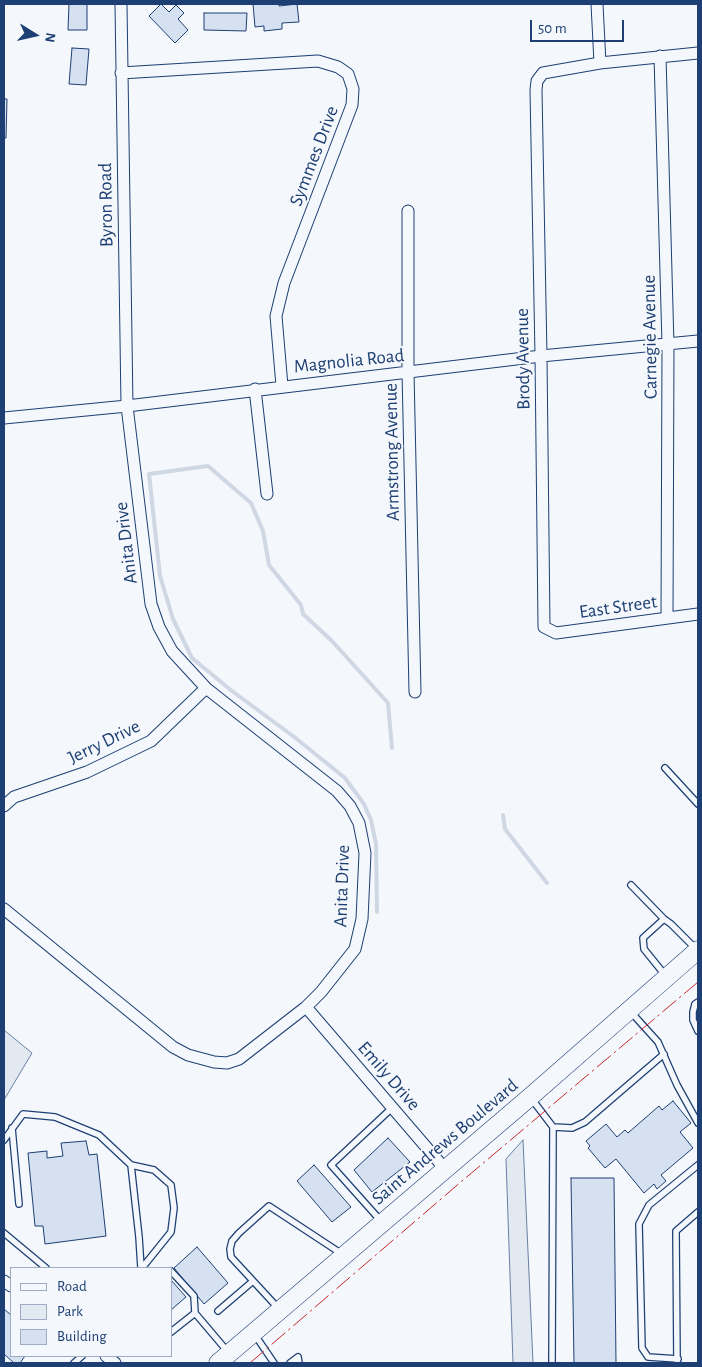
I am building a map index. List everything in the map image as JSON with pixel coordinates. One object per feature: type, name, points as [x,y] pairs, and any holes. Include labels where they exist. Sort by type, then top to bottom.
[{"type":"main road","name":"Saint Andrews Boulevard","points":[[224,1358],[630,1011],[698,950]]},
{"type":"street","name":"Byron Road","points":[[121,4],[128,406]]},
{"type":"street","points":[[597,4],[600,63],[698,53]]},
{"type":"street","name":"Carnegie Avenue","points":[[660,56],[668,345],[668,618]]},
{"type":"street","name":"Symmes Drive","points":[[121,73],[318,61],[338,67],[348,74],[353,88],[352,105],[284,283],[276,316],[282,386]]},
{"type":"street","name":"Brody Avenue","points":[[544,627],[536,90],[537,81],[543,73],[600,63]]},
{"type":"street","name":"Armstrong Avenue","points":[[408,211],[408,372],[415,692]]},
{"type":"street","name":"Magnolia Road","points":[[4,418],[128,406],[255,389],[541,356],[698,341]]},
{"type":"street","points":[[255,389],[267,494]]},
{"type":"street","name":"Anita Drive","points":[[4,909],[173,1047],[188,1055],[214,1062],[227,1063],[239,1059],[306,1007],[321,992],[354,949],[362,919],[365,853],[359,823],[350,806],[337,791],[206,688],[172,652],[159,627],[151,604],[128,406]]},
{"type":"street","name":"East Street","points":[[544,627],[556,634],[698,614]]},
{"type":"street","name":"Jerry Drive","points":[[4,806],[14,797],[87,772],[151,741],[206,688]]},
{"type":"street","name":"Emily Drive","points":[[306,1007],[445,1169]]},
{"type":"lane","points":[[664,768],[698,804]]},
{"type":"lane","points":[[631,885],[698,950]]},
{"type":"lane","points":[[664,919],[643,938],[644,949],[667,977]]},
{"type":"lane","points":[[698,1002],[695,1004],[693,1012],[693,1020],[698,1031]]},
{"type":"lane","points":[[630,1011],[658,1042],[677,1085],[698,1123]]},
{"type":"lane","points":[[553,1127],[572,1128],[585,1122],[664,1054]]},
{"type":"lane","points":[[530,1097],[553,1127],[552,1363]]},
{"type":"lane","points":[[382,1223],[331,1165],[393,1108]]},
{"type":"lane","points":[[4,1140],[23,1114],[55,1117],[99,1134],[132,1165],[154,1170],[171,1185],[174,1208],[171,1232],[142,1267]]},
{"type":"lane","points":[[12,1128],[19,1204]]},
{"type":"lane","points":[[132,1165],[140,1237],[141,1267]]},
{"type":"lane","points":[[698,1165],[649,1205],[639,1224],[642,1348],[648,1358],[678,1361],[676,1231],[698,1212]]},
{"type":"lane","points":[[280,1310],[231,1256],[230,1249],[232,1242],[240,1233],[269,1206],[344,1256]]},
{"type":"lane","points":[[4,1234],[45,1267]]},
{"type":"lane","points":[[172,1272],[194,1296],[195,1313],[224,1358]]},
{"type":"lane","points":[[218,1311],[253,1281]]},
{"type":"lane","points":[[172,1331],[195,1313]]},
{"type":"lane","points":[[254,1333],[274,1363]]},
{"type":"lane","points":[[290,1363],[298,1357],[299,1363]]},
{"type":"green space","points":[[4,1030],[32,1053],[4,1100]]},
{"type":"green space","points":[[523,1140],[533,1363],[513,1363],[506,1159]]},
{"type":"building","points":[[69,4],[87,4],[87,30],[68,30]]},
{"type":"building","points":[[161,4],[169,12],[176,5],[184,13],[178,19],[188,30],[175,43],[149,16]]},
{"type":"building","points":[[253,4],[279,4],[279,6],[297,4],[299,22],[282,23],[282,29],[264,31],[264,26],[255,27]]},
{"type":"building","points":[[204,13],[247,13],[246,31],[204,30]]},
{"type":"building","points":[[72,48],[89,49],[86,85],[69,84]]},
{"type":"building","points":[[4,99],[7,99],[6,138],[4,138]]},
{"type":"building","points":[[673,1101],[691,1123],[680,1132],[693,1148],[661,1175],[666,1181],[657,1189],[654,1184],[644,1193],[616,1159],[605,1168],[588,1148],[590,1146],[586,1141],[606,1124],[617,1137],[625,1130],[628,1133],[659,1106],[662,1110]]},
{"type":"building","points":[[388,1138],[410,1162],[372,1192],[354,1170]]},
{"type":"building","points":[[86,1141],[89,1155],[97,1154],[106,1236],[45,1244],[43,1226],[35,1226],[28,1153],[47,1151],[47,1158],[63,1156],[61,1143]]},
{"type":"building","points":[[314,1165],[351,1207],[332,1222],[297,1181]]},
{"type":"building","points":[[571,1178],[614,1178],[616,1363],[574,1363]]},
{"type":"building","points":[[197,1247],[228,1283],[204,1304],[174,1268]]},
{"type":"building","points":[[172,1281],[186,1297],[172,1309]]},
{"type":"building","points":[[4,1309],[10,1314],[10,1357],[24,1357],[20,1363],[14,1363],[4,1354]]},
{"type":"waterway","points":[[377,912],[376,844],[371,820],[364,804],[345,778],[192,658],[173,619],[160,576],[149,474],[208,466],[251,503],[263,531],[269,565],[301,605],[303,614],[332,641],[388,703],[392,748]]},
{"type":"waterway","points":[[503,815],[505,829],[547,883]]},
{"type":"power","points":[[250,1363],[698,982]]}]
